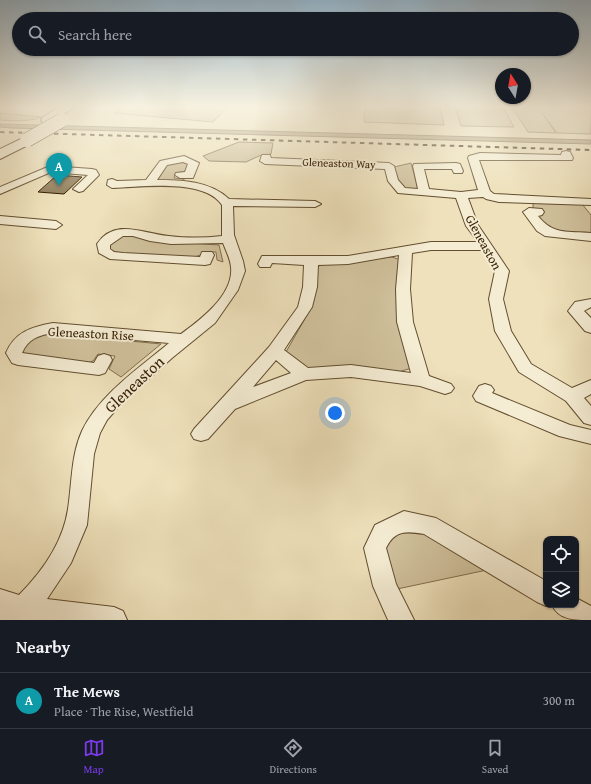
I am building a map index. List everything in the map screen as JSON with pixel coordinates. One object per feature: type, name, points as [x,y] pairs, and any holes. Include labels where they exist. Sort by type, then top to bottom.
[{"type":"main road","points":[[0,146],[18,136]]},
{"type":"main road","points":[[0,156],[34,136]]},
{"type":"street","points":[[566,154],[568,158],[480,156],[473,158],[485,193],[490,197],[499,199],[589,204]]},
{"type":"street","name":"Gleneaston Way","points":[[266,157],[265,161],[389,166],[393,181],[402,191],[461,195]]},
{"type":"street","points":[[150,183],[154,175],[164,163],[184,159],[194,162],[189,176],[180,175]]},
{"type":"street","points":[[424,193],[418,166],[456,166],[458,171]]},
{"type":"street","points":[[0,191],[50,169],[92,172],[94,175],[79,189]]},
{"type":"street","points":[[112,182],[112,185],[150,183],[207,188],[226,202],[315,204]]},
{"type":"street","name":"Gleneaston","points":[[485,193],[461,195],[472,226],[487,246],[502,271],[496,299],[502,331],[525,368],[572,396],[591,418]]},
{"type":"street","name":"Gleneaston","points":[[18,615],[46,584],[68,544],[79,512],[84,451],[96,421],[123,392],[183,340],[210,320],[228,295],[236,278],[238,269],[227,239],[229,211],[226,202]]},
{"type":"street","points":[[538,212],[529,212],[541,228],[549,233],[591,237]]},
{"type":"street","points":[[0,220],[56,225]]},
{"type":"street","points":[[207,255],[205,261],[123,257],[110,255],[104,250],[103,244],[112,235],[130,232],[141,233],[151,238],[190,241],[227,239]]},
{"type":"street","points":[[265,264],[267,259],[311,261],[355,259],[431,246],[487,246]]},
{"type":"street","points":[[406,250],[403,289],[405,322],[422,380]]},
{"type":"street","points":[[201,434],[275,351],[305,307],[310,288],[311,261]]},
{"type":"street","points":[[591,303],[580,305],[576,310],[591,328]]},
{"type":"street","name":"Gleneaston Rise","points":[[104,360],[99,369],[18,359],[14,353],[17,344],[23,337],[38,330],[53,328],[183,340]]},
{"type":"street","points":[[275,351],[304,374]]},
{"type":"street","points":[[229,404],[304,374],[351,371],[422,380],[445,388]]},
{"type":"street","points":[[572,396],[591,386]]},
{"type":"street","points":[[485,390],[482,396],[566,431],[591,437]]},
{"type":"street","points":[[401,620],[385,586],[375,548],[383,532],[404,521],[428,525],[543,592]]},
{"type":"street","points":[[0,601],[18,615],[114,620]]},
{"type":"street","points":[[569,608],[591,620]]},
{"type":"shaded area","points":[[299,136],[441,136],[591,140],[591,144]]},
{"type":"shaded area","points":[[239,142],[273,143],[271,154],[259,156],[246,162],[209,161],[203,156]]},
{"type":"shaded area","points":[[180,161],[189,163],[187,171],[176,173],[174,178],[183,179],[187,182],[159,181],[157,179],[167,164]]},
{"type":"shaded area","points":[[411,163],[418,188],[412,191],[399,186],[394,167]]},
{"type":"shaded area","points":[[533,203],[582,204],[591,215],[591,233],[559,232],[545,228],[537,216],[543,215],[541,211],[533,208]]},
{"type":"shaded area","points":[[128,234],[157,241],[219,245],[223,262],[217,260],[216,252],[202,252],[201,255],[194,257],[162,257],[126,254],[109,249],[109,244],[119,236]]},
{"type":"shaded area","points":[[392,257],[404,261],[412,368],[398,372],[353,367],[310,370],[286,352],[311,308],[317,267],[323,264]]},
{"type":"shaded area","points":[[47,333],[161,344],[121,377],[109,369],[115,356],[98,354],[93,361],[88,363],[26,357],[20,352],[25,342]]},
{"type":"shaded area","points":[[400,531],[421,532],[453,548],[487,570],[397,589],[385,561],[385,543]]},
{"type":"building","points":[[57,175],[82,177],[64,194],[38,192]]},
{"type":"railway","points":[[129,136],[591,150]]},
{"type":"place","name":"The Mews","points":[[59,186]]}]
